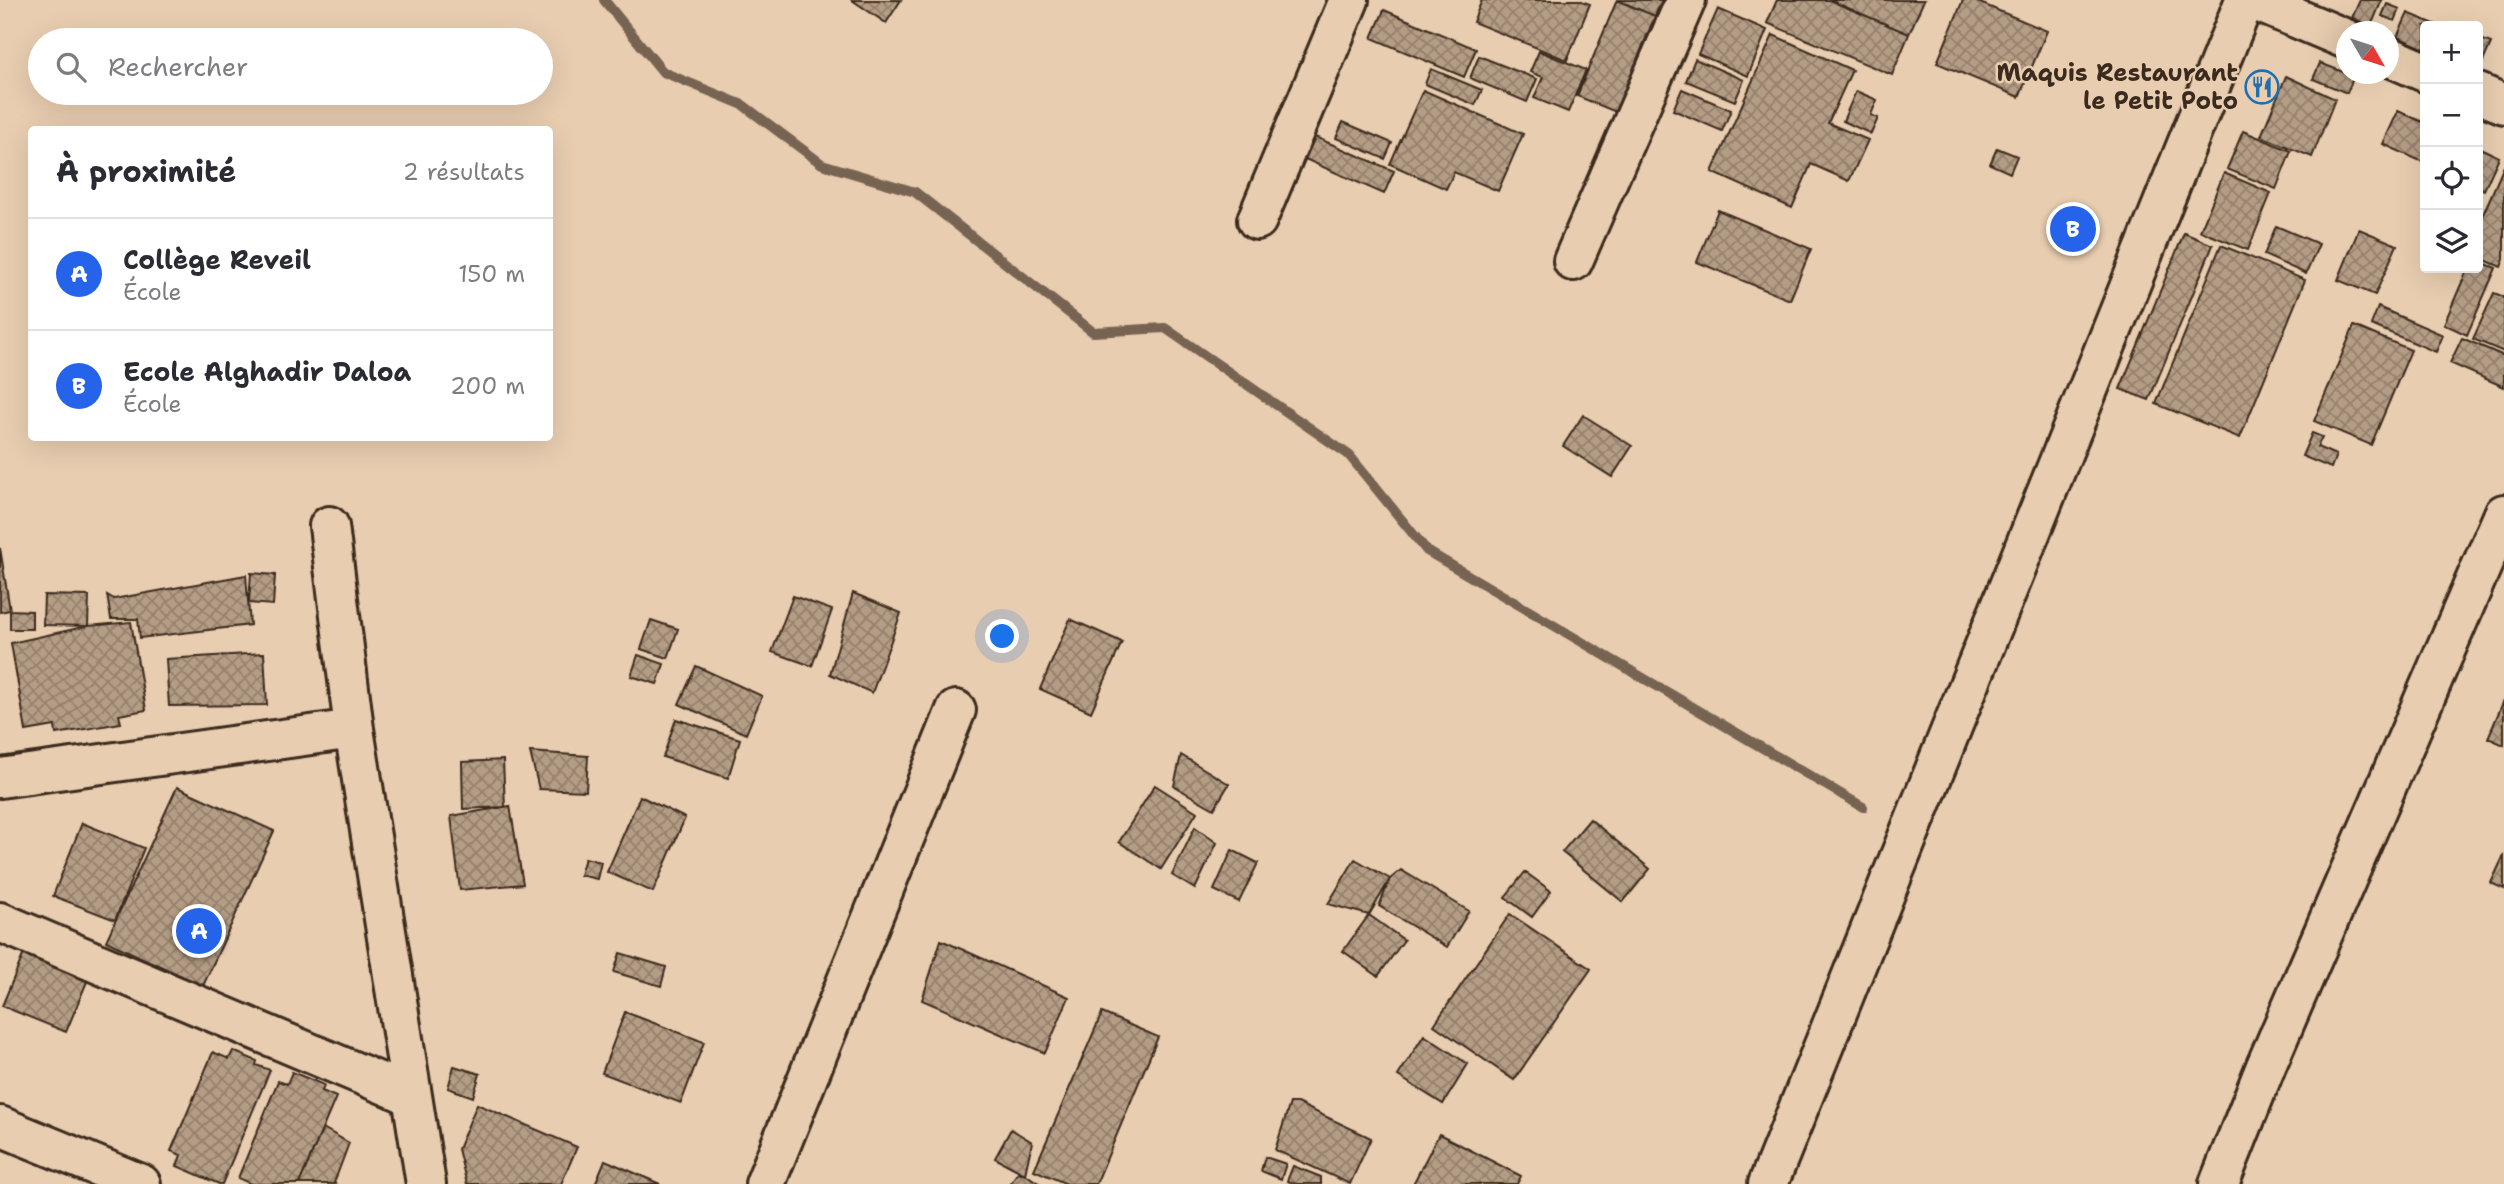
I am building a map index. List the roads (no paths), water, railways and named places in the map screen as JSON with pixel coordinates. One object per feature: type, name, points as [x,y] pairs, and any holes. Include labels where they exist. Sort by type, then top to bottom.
[{"type":"street","points":[[1257,220],[1349,0]]},
{"type":"street","points":[[1573,261],[1686,0]]},
{"type":"street","points":[[1768,1184],[2245,0]]},
{"type":"street","points":[[2253,0],[2336,34]]},
{"type":"street","points":[[2399,60],[2420,70]]},
{"type":"street","points":[[2483,95],[2504,104]]},
{"type":"street","points":[[2219,1184],[2266,1066],[2504,514]]},
{"type":"street","points":[[329,526],[354,729],[426,1184]]},
{"type":"street","points":[[765,1184],[956,710]]},
{"type":"street","points":[[0,778],[354,729]]},
{"type":"street","points":[[0,922],[412,1096]]},
{"type":"street","points":[[0,1126],[141,1184]]},
{"type":"waterway","points":[[604,0],[663,72],[743,105],[822,164],[915,192],[1093,332],[1165,328],[1349,455],[1427,551],[1863,807]]},
{"type":"place","name":"Maquis Restaurant le Petit Poto","points":[[2262,87]]},
{"type":"place","name":"Ecole Alghadir Daloa","points":[[2073,229]]},
{"type":"place","name":"Collège Reveil","points":[[199,931]]}]
